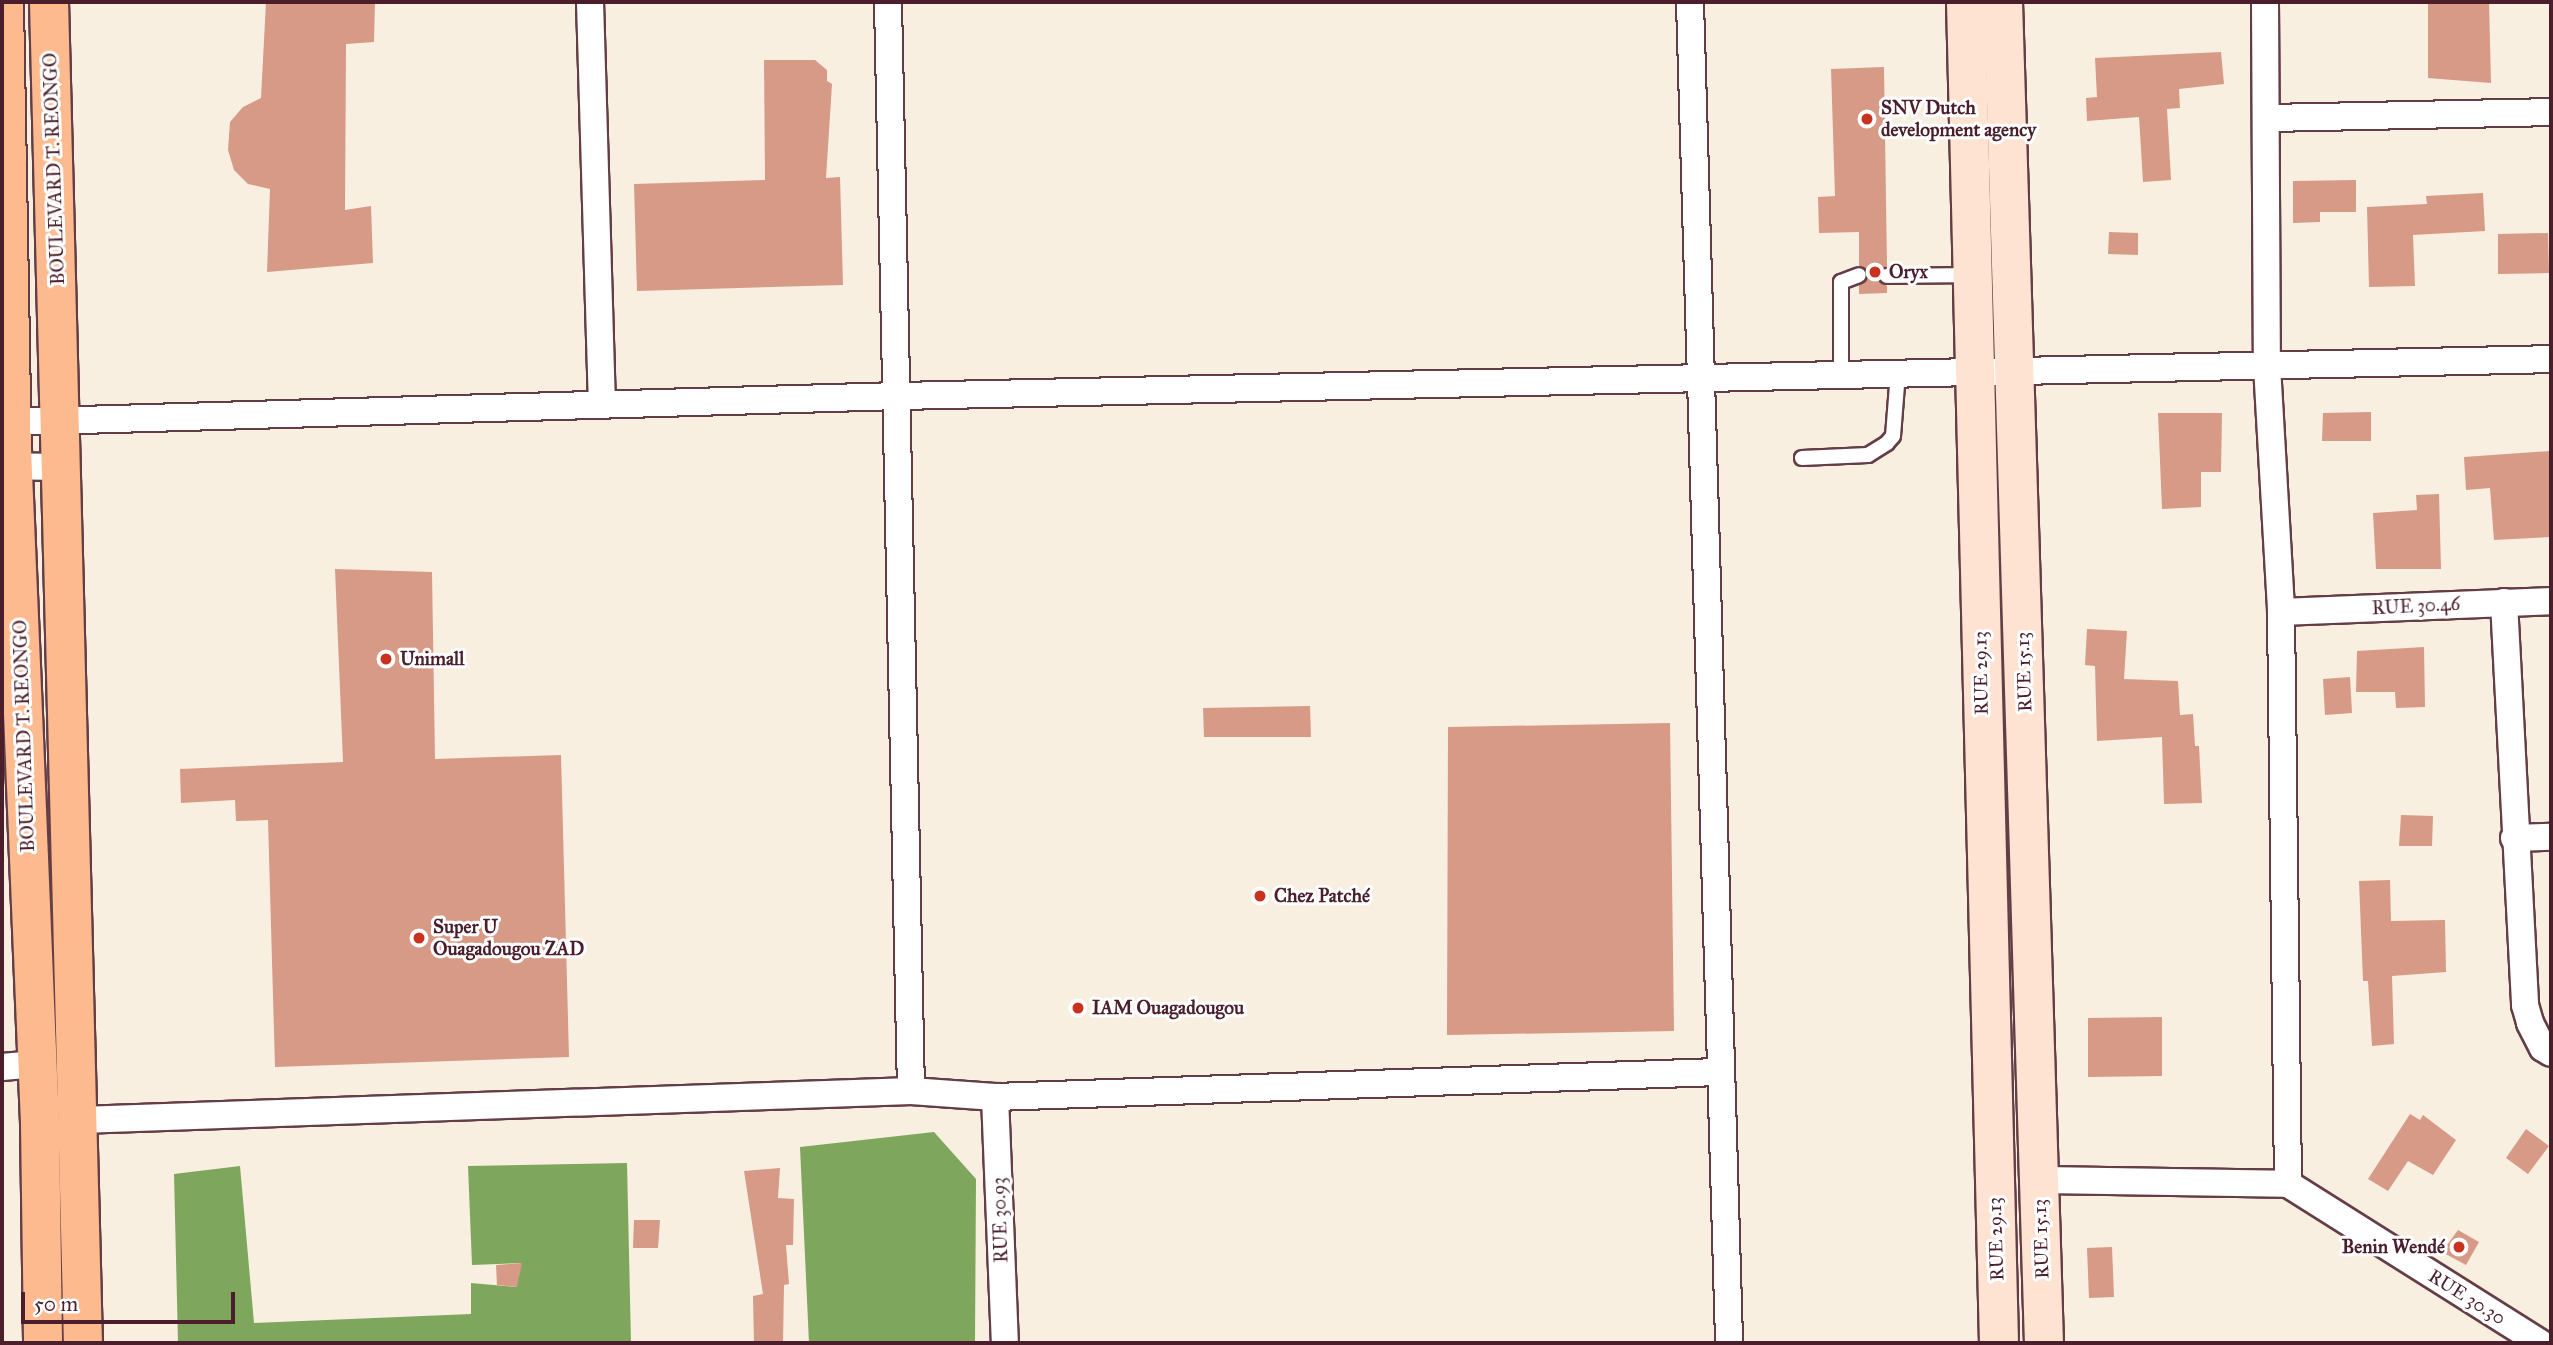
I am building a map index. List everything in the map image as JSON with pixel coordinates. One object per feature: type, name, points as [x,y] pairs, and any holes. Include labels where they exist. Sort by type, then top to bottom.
[{"type":"main road","name":"BOULEVARD T. REONGO","points":[[4,2],[12,422],[8,466],[19,1066],[43,1343]]},
{"type":"main road","name":"BOULEVARD T. REONGO","points":[[49,2],[80,1120],[83,1343]]},
{"type":"main road","name":"RUE 29.13","points":[[1966,2],[1999,1343]]},
{"type":"main road","name":"RUE 15.13","points":[[2003,2],[2044,1343]]},
{"type":"street","points":[[590,2],[602,405]]},
{"type":"street","points":[[888,2],[900,396],[911,1091]]},
{"type":"street","points":[[1690,2],[1718,1072],[1729,1343]]},
{"type":"street","points":[[2040,1180],[2288,1184],[2281,612],[2267,366],[2269,118],[2265,2]]},
{"type":"street","points":[[2269,118],[2551,112]]},
{"type":"street","points":[[12,422],[61,423],[900,396],[2551,359]]},
{"type":"street","points":[[8,466],[61,467]]},
{"type":"street","points":[[2504,601],[2514,838],[2525,1004],[2530,1024],[2543,1048],[2551,1053]]},
{"type":"street","name":"RUE 30.46","points":[[2281,612],[2551,601]]},
{"type":"street","points":[[2514,838],[2551,837]]},
{"type":"street","points":[[80,1120],[911,1091],[995,1097],[1718,1072]]},
{"type":"street","name":"RUE 30.93","points":[[995,1097],[1005,1343]]},
{"type":"street","name":"RUE 30.30","points":[[2288,1184],[2540,1343]]},
{"type":"lane","points":[[1841,374],[1841,282],[1859,275]]},
{"type":"lane","points":[[1887,275],[1973,275]]},
{"type":"lane","points":[[1802,458],[1868,455],[1887,443],[1893,436],[1898,373]]},
{"type":"green space","points":[[934,1132],[976,1179],[975,1343],[809,1343],[800,1147]]},
{"type":"green space","points":[[627,1163],[631,1343],[178,1343],[174,1174],[240,1166],[254,1323],[471,1314],[471,1283],[516,1287],[521,1263],[472,1265],[468,1166]]},
{"type":"building","points":[[266,2],[375,2],[374,42],[346,44],[345,210],[371,206],[373,263],[267,272],[270,189],[248,184],[234,170],[228,150],[230,122],[243,107],[261,98]]},
{"type":"building","points":[[2428,2],[2489,2],[2491,83],[2428,78]]},
{"type":"building","points":[[2221,52],[2224,84],[2179,89],[2180,108],[2167,109],[2171,180],[2143,182],[2139,117],[2087,121],[2086,98],[2097,97],[2095,58]]},
{"type":"building","points":[[764,60],[815,60],[827,70],[827,81],[832,84],[826,178],[840,177],[843,285],[637,291],[634,184],[765,180]]},
{"type":"building","points":[[1884,67],[1887,266],[1877,277],[1887,286],[1887,293],[1859,294],[1859,285],[1869,276],[1859,266],[1859,232],[1819,233],[1818,197],[1835,196],[1831,69]]},
{"type":"building","points":[[2356,180],[2356,212],[2320,212],[2320,222],[2293,223],[2293,181]]},
{"type":"building","points":[[2483,193],[2485,231],[2413,235],[2415,286],[2369,287],[2367,207],[2427,204],[2426,196]]},
{"type":"building","points":[[2109,232],[2138,233],[2138,255],[2108,254]]},
{"type":"building","points":[[2548,233],[2549,273],[2498,274],[2498,234]]},
{"type":"building","points":[[2371,412],[2371,441],[2322,441],[2323,413]]},
{"type":"building","points":[[2158,413],[2222,413],[2221,472],[2201,472],[2201,507],[2162,509]]},
{"type":"building","points":[[2551,451],[2551,537],[2494,540],[2490,488],[2466,490],[2464,457]]},
{"type":"building","points":[[2439,494],[2441,569],[2376,569],[2373,513],[2417,510],[2416,495]]},
{"type":"building","name":"Super U Ouagadougou ZAD","points":[[335,569],[432,572],[435,759],[561,755],[569,1057],[275,1067],[268,820],[236,821],[235,800],[181,803],[180,769],[343,762]]},
{"type":"building","points":[[2087,629],[2127,631],[2124,679],[2178,681],[2180,715],[2193,714],[2195,746],[2199,746],[2202,803],[2164,804],[2162,737],[2097,741],[2095,666],[2085,665]]},
{"type":"building","points":[[2424,647],[2425,707],[2396,708],[2395,692],[2356,692],[2357,651]]},
{"type":"building","points":[[2350,677],[2352,713],[2325,715],[2323,679]]},
{"type":"building","points":[[1310,706],[1311,737],[1204,737],[1203,708]]},
{"type":"building","points":[[1670,723],[1674,1031],[1447,1035],[1448,727]]},
{"type":"building","points":[[2401,815],[2433,816],[2432,846],[2399,846]]},
{"type":"building","points":[[2390,880],[2391,921],[2445,920],[2446,972],[2392,976],[2394,1044],[2372,1046],[2368,981],[2363,981],[2359,881]]},
{"type":"building","points":[[2162,1017],[2162,1076],[2088,1077],[2088,1018]]},
{"type":"building","points":[[2410,1114],[2420,1120],[2423,1115],[2456,1140],[2433,1175],[2408,1161],[2388,1191],[2368,1179]]},
{"type":"building","points":[[2526,1129],[2549,1146],[2528,1174],[2506,1158]]},
{"type":"building","points":[[780,1168],[778,1198],[794,1199],[793,1245],[786,1245],[789,1284],[784,1285],[783,1343],[754,1343],[753,1296],[763,1294],[744,1171]]},
{"type":"building","points":[[634,1220],[660,1220],[658,1248],[633,1248]]},
{"type":"building","points":[[2458,1230],[2479,1242],[2466,1265],[2442,1252]]},
{"type":"building","points":[[2112,1247],[2114,1297],[2089,1298],[2087,1248]]},
{"type":"building","points":[[522,1263],[517,1287],[497,1285],[496,1265]]},
{"type":"place","name":"SNV Dutch development agency","points":[[1867,119]]},
{"type":"place","name":"Oryx","points":[[1875,272]]},
{"type":"place","name":"Unimall","points":[[386,659]]},
{"type":"place","name":"Chez Patché","points":[[1260,896]]},
{"type":"place","name":"Super U Ouagadougou ZAD","points":[[419,938]]},
{"type":"place","name":"IAM Ouagadougou","points":[[1078,1008]]},
{"type":"place","name":"Benin Wendé","points":[[2459,1247]]}]
